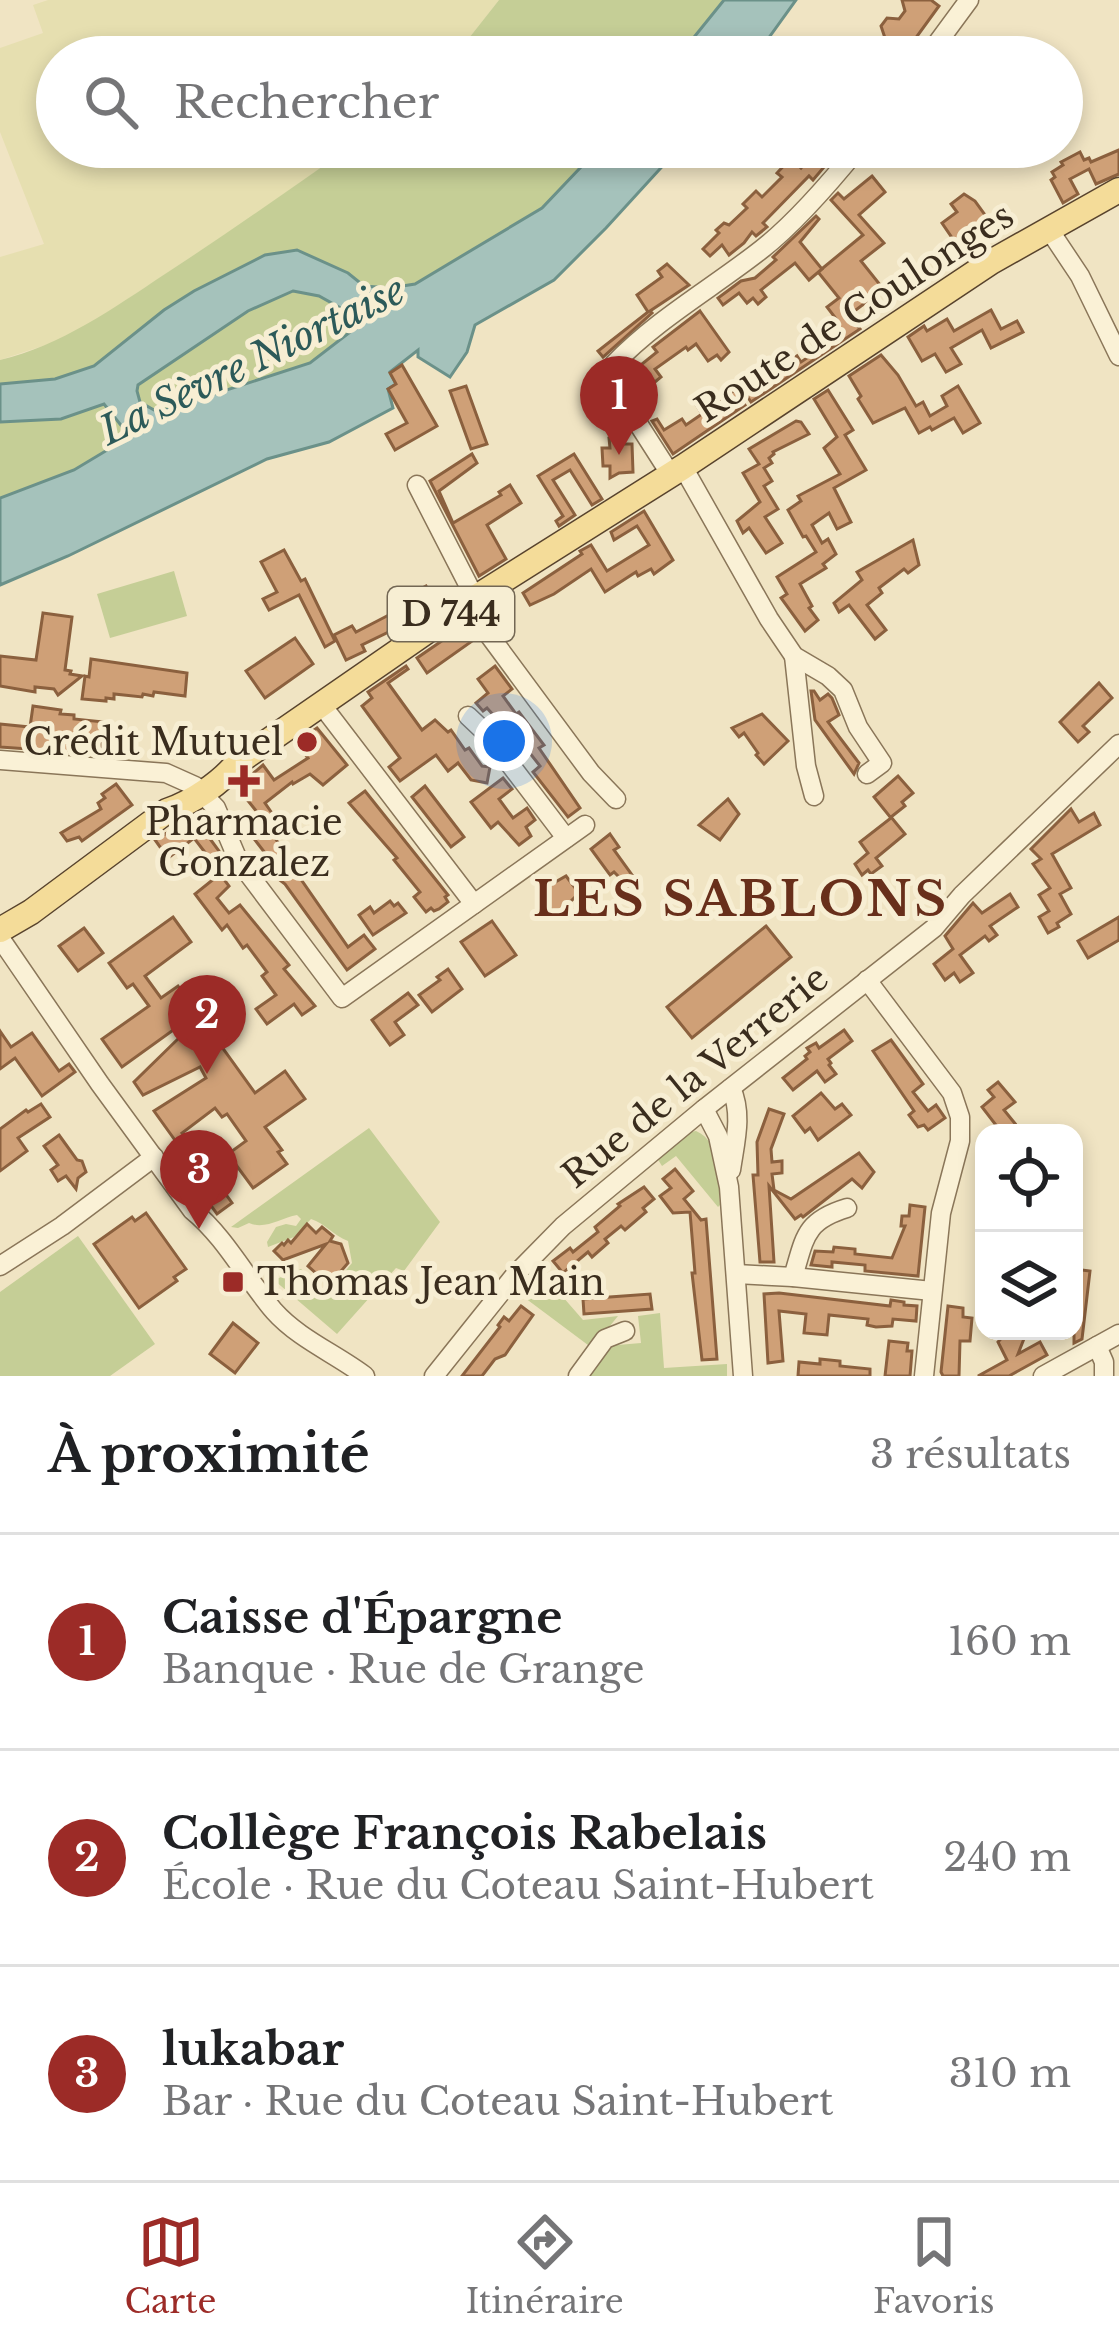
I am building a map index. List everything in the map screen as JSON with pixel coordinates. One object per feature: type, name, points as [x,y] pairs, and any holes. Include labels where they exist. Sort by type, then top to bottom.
[{"type":"main road","name":"Route de Coulonges","points":[[0,934],[470,601],[677,471],[991,262],[1119,193]]},
{"type":"street","points":[[942,36],[969,0]]},
{"type":"street","points":[[841,168],[764,248],[614,364],[611,376],[794,656],[843,690],[858,727],[882,763],[867,775]]},
{"type":"street","points":[[1056,224],[1119,356]]},
{"type":"street","points":[[417,485],[470,601],[591,773],[616,799]]},
{"type":"street","points":[[794,656],[806,766],[814,796]]},
{"type":"street","points":[[321,704],[474,904]]},
{"type":"street","points":[[468,716],[566,838]]},
{"type":"street","name":"Rue de la Verrerie","points":[[434,1376],[514,1276],[562,1226],[934,928],[1119,745]]},
{"type":"street","points":[[0,760],[175,776],[190,797],[221,817],[238,860],[342,998],[585,825]]},
{"type":"street","points":[[0,934],[100,1084],[192,1210],[208,1223],[277,1314],[365,1376]]},
{"type":"street","points":[[867,980],[952,1093],[961,1117],[960,1141],[942,1202],[924,1376]]},
{"type":"street","points":[[729,1186],[739,1119],[731,1088]]},
{"type":"street","points":[[704,1109],[718,1136],[729,1186],[743,1376]]},
{"type":"street","points":[[0,1266],[154,1157]]},
{"type":"street","points":[[793,1277],[807,1229],[827,1214],[847,1208]]},
{"type":"street","points":[[736,1274],[932,1292]]},
{"type":"street","points":[[578,1376],[605,1339],[625,1331]]},
{"type":"street","points":[[1042,1376],[1119,1334]]},
{"type":"street","points":[[1097,1346],[1104,1376]]},
{"type":"shaded area","points":[[48,0],[499,0],[471,36],[36,36],[36,168],[320,168],[90,324],[58,341],[0,360],[0,257],[44,244],[0,132],[0,48],[43,33],[33,5]]},
{"type":"green space","points":[[499,0],[724,0],[695,36],[471,36]]},
{"type":"green space","points":[[320,168],[580,168],[542,208],[415,284],[364,286],[339,307],[357,326],[393,408],[329,442],[267,459],[0,585],[0,360],[44,345],[106,313]]},
{"type":"green space","points":[[174,571],[187,616],[110,638],[97,594]]},
{"type":"green space","points":[[369,1128],[440,1222],[404,1271],[396,1268],[337,1334],[274,1280],[301,1269],[327,1293],[352,1263],[348,1241],[311,1219],[294,1237],[268,1247],[276,1227],[296,1226],[301,1219],[297,1215],[231,1227]]},
{"type":"green space","points":[[696,1131],[715,1153],[718,1207],[676,1156],[662,1166],[657,1158],[685,1133]]},
{"type":"green space","points":[[78,1236],[155,1344],[110,1376],[0,1376],[0,1292]]},
{"type":"green space","points":[[535,1265],[583,1320],[618,1316],[592,1348],[513,1289]]},
{"type":"green space","points":[[660,1313],[664,1368],[727,1364],[727,1376],[584,1376],[606,1346],[641,1343],[638,1316]]},
{"type":"water","points":[[724,0],[796,0],[770,36],[695,36]]},
{"type":"water","points":[[580,168],[661,168],[554,280],[475,325],[467,352],[450,377],[418,357],[418,350],[390,372],[396,384],[388,389],[393,408],[329,442],[267,459],[0,585],[0,498],[74,470],[124,440],[124,429],[104,404],[61,419],[0,422],[0,384],[55,379],[94,366],[164,310],[265,255],[297,250],[348,273],[364,286],[415,284],[542,208]],"holes":[[[293,291],[319,296],[353,315],[354,329],[310,363],[168,409],[154,410],[140,402],[138,385],[248,311]]]},
{"type":"building","points":[[902,0],[931,0],[939,6],[917,36],[884,36],[881,26],[887,18],[899,19],[905,11]]},
{"type":"building","points":[[1119,150],[1119,174],[1096,184],[1089,169],[1070,179],[1078,194],[1063,203],[1051,180],[1052,172],[1083,168],[1083,158],[1091,162]]},
{"type":"building","points":[[782,168],[823,168],[813,180],[809,176],[756,236],[752,232],[729,255],[722,245],[710,256],[703,249],[719,233],[716,230],[747,208],[743,204],[756,191],[762,197],[782,177],[777,173]]},
{"type":"building","points":[[872,176],[885,192],[859,215],[884,243],[861,261],[881,286],[849,315],[860,329],[751,402],[747,396],[771,375],[797,356],[801,362],[828,344],[822,336],[837,320],[827,307],[839,298],[818,272],[863,235],[831,200],[838,193],[844,199]]},
{"type":"building","points":[[964,194],[991,223],[955,242],[942,223],[957,212],[951,204]]},
{"type":"building","points":[[816,216],[819,219],[800,242],[822,269],[809,280],[795,263],[761,290],[766,297],[758,304],[753,298],[747,303],[739,293],[723,305],[718,298],[741,281],[755,278]]},
{"type":"building","points":[[667,264],[689,285],[650,311],[603,357],[598,351],[648,312],[637,295],[662,277],[658,271]]},
{"type":"building","points":[[991,310],[1001,329],[1017,321],[1023,332],[991,348],[982,330],[951,348],[961,364],[946,372],[935,354],[922,361],[908,337],[947,319],[954,331]]},
{"type":"building","points":[[700,311],[729,352],[721,360],[717,355],[708,361],[696,344],[686,347],[655,369],[661,377],[650,386],[643,377],[638,381],[632,372],[657,352],[653,347]]},
{"type":"building","points":[[881,355],[916,406],[923,402],[930,416],[947,406],[942,396],[958,386],[980,423],[963,433],[954,418],[919,433],[905,408],[873,423],[849,376]]},
{"type":"building","points":[[402,365],[437,426],[395,450],[386,434],[407,423],[388,389],[396,384],[390,373]]},
{"type":"building","points":[[466,386],[487,444],[471,449],[450,391]]},
{"type":"building","points":[[735,390],[745,405],[673,454],[652,421],[657,419],[664,430],[682,419],[686,425],[702,414],[695,403],[705,397],[714,404]]},
{"type":"building","points":[[828,390],[853,430],[845,435],[866,470],[834,488],[851,522],[837,529],[829,513],[812,525],[822,543],[828,539],[836,554],[823,564],[826,568],[800,584],[818,620],[805,631],[781,598],[787,594],[777,577],[816,552],[788,510],[801,501],[798,496],[840,474],[824,448],[837,437],[814,399]]},
{"type":"building","points":[[796,421],[809,434],[773,452],[772,463],[764,468],[772,481],[764,486],[778,509],[765,517],[782,543],[766,553],[749,528],[743,533],[737,521],[760,502],[743,473],[759,464],[749,449]]},
{"type":"building","points":[[619,437],[619,444],[632,444],[633,472],[610,478],[610,466],[603,466],[602,448],[610,448],[609,438]]},
{"type":"building","points":[[472,454],[477,463],[439,491],[453,523],[510,485],[521,503],[487,525],[506,559],[479,576],[430,481]]},
{"type":"building","points":[[574,454],[602,499],[592,505],[570,470],[553,480],[575,515],[559,526],[556,521],[563,516],[538,476]]},
{"type":"building","points":[[644,511],[673,560],[654,574],[651,569],[638,576],[636,572],[605,592],[591,569],[530,605],[523,593],[591,545],[607,571],[649,545],[637,526],[614,540],[611,532]]},
{"type":"building","points":[[913,540],[919,565],[908,573],[904,569],[879,588],[882,593],[867,605],[886,630],[875,639],[849,605],[839,612],[834,603],[862,580],[857,572]]},
{"type":"building","points":[[284,550],[301,581],[305,579],[335,641],[325,647],[299,595],[269,610],[263,599],[277,592],[261,562]]},
{"type":"building","points":[[426,586],[435,603],[362,645],[365,651],[346,660],[334,635],[352,626],[356,632],[385,617],[413,602],[409,595]]},
{"type":"building","points":[[43,613],[72,617],[65,670],[82,676],[58,695],[54,689],[35,687],[35,692],[0,686],[0,656],[36,660]]},
{"type":"building","points":[[462,627],[475,639],[427,673],[417,658]]},
{"type":"building","points":[[295,638],[313,664],[265,698],[246,671]]},
{"type":"building","points":[[91,659],[187,673],[185,696],[154,692],[142,697],[114,694],[114,699],[106,701],[82,699]]},
{"type":"building","points":[[406,666],[388,683],[422,730],[435,720],[451,730],[482,766],[490,767],[487,783],[471,780],[458,763],[448,771],[436,755],[400,781],[389,767],[400,758],[362,706],[372,698],[368,692]]},
{"type":"building","points":[[495,666],[512,689],[503,696],[544,745],[539,748],[580,808],[568,817],[533,772],[540,766],[500,715],[496,718],[476,703],[488,693],[478,679]]},
{"type":"building","points":[[1099,683],[1112,698],[1083,726],[1089,732],[1078,742],[1060,722]]},
{"type":"building","points":[[811,691],[820,700],[828,694],[832,698],[839,715],[828,722],[859,763],[854,774],[815,720]]},
{"type":"building","points":[[33,706],[61,710],[60,714],[74,715],[74,719],[104,722],[100,754],[0,747],[0,724],[30,727]]},
{"type":"building","points":[[762,714],[788,741],[764,764],[744,733],[739,737],[732,728]]},
{"type":"building","points":[[317,728],[347,765],[323,785],[310,774],[292,782],[265,803],[274,816],[265,822],[237,787],[263,765],[274,780],[308,758],[296,742]]},
{"type":"building","points":[[898,776],[913,793],[891,817],[905,834],[876,858],[882,866],[862,875],[855,864],[868,853],[860,842],[891,818],[874,797]]},
{"type":"building","points":[[503,778],[512,789],[499,799],[513,818],[527,808],[535,820],[526,827],[531,836],[519,845],[498,822],[491,828],[471,802]]},
{"type":"building","points":[[116,784],[132,805],[82,841],[79,837],[67,841],[61,833],[101,809],[102,794]]},
{"type":"building","points":[[425,786],[464,837],[451,847],[412,797]]},
{"type":"building","points":[[365,791],[448,895],[448,902],[439,909],[426,912],[414,897],[420,892],[394,860],[397,858],[349,803]]},
{"type":"building","points":[[728,799],[739,814],[720,840],[699,825]]},
{"type":"building","points":[[1071,809],[1079,822],[1094,813],[1100,825],[1052,854],[1071,888],[1060,894],[1071,914],[1048,933],[1039,917],[1049,911],[1039,895],[1050,888],[1033,864],[1041,859],[1031,849]]},
{"type":"building","points":[[194,817],[225,864],[214,872],[194,838],[168,858],[155,840]]},
{"type":"building","points":[[263,821],[302,872],[298,875],[348,947],[364,935],[375,949],[347,970],[276,877],[272,862],[248,831]]},
{"type":"building","points":[[610,834],[619,847],[614,850],[635,879],[628,886],[614,872],[610,875],[591,849]]},
{"type":"building","points":[[220,874],[229,886],[217,898],[229,913],[240,905],[315,1006],[302,1015],[294,1004],[267,1024],[256,1009],[276,995],[262,976],[267,972],[227,925],[222,930],[195,894]]},
{"type":"building","points":[[566,876],[579,893],[556,916],[538,892]]},
{"type":"building","points":[[1010,894],[1018,907],[990,926],[997,935],[989,941],[985,936],[960,955],[973,973],[960,982],[954,973],[945,980],[934,964],[953,949],[945,936],[973,903],[982,913]]},
{"type":"building","points":[[390,901],[406,913],[373,935],[359,915],[370,907],[374,913]]},
{"type":"building","points":[[173,917],[191,942],[145,976],[161,998],[178,986],[255,1093],[285,1071],[305,1099],[265,1127],[287,1164],[253,1188],[228,1154],[246,1141],[227,1114],[222,1117],[215,1108],[182,1133],[232,1203],[217,1214],[175,1156],[182,1150],[154,1111],[206,1078],[200,1067],[143,1095],[134,1082],[182,1035],[176,1028],[122,1067],[102,1039],[149,1006],[133,984],[127,988],[109,963]]},
{"type":"building","points":[[1119,917],[1119,940],[1088,958],[1078,941]]},
{"type":"building","points":[[492,921],[516,955],[485,976],[461,942]]},
{"type":"building","points":[[766,926],[791,957],[692,1038],[667,1007]]},
{"type":"building","points":[[84,928],[103,953],[78,971],[59,946]]},
{"type":"building","points":[[448,969],[462,989],[432,1012],[419,995]]},
{"type":"building","points":[[408,993],[418,1005],[395,1022],[404,1035],[390,1045],[372,1020]]},
{"type":"building","points":[[844,1030],[852,1041],[828,1059],[836,1074],[825,1082],[817,1071],[793,1090],[783,1078],[807,1059],[807,1048],[816,1043],[819,1048]]},
{"type":"building","points":[[0,1031],[11,1047],[32,1033],[59,1071],[69,1064],[75,1072],[42,1096],[15,1058],[0,1069]]},
{"type":"building","points":[[891,1040],[923,1084],[913,1092],[928,1111],[936,1105],[945,1118],[928,1130],[924,1125],[918,1127],[909,1115],[914,1111],[873,1051]]},
{"type":"building","points":[[998,1082],[1015,1102],[1004,1110],[1015,1124],[995,1124],[982,1107],[994,1097],[988,1090]]},
{"type":"building","points":[[821,1093],[835,1109],[842,1104],[851,1115],[818,1140],[793,1116]]},
{"type":"building","points":[[41,1104],[50,1117],[18,1138],[27,1151],[0,1171],[0,1129]]},
{"type":"building","points":[[769,1109],[784,1114],[771,1149],[772,1162],[782,1161],[782,1173],[772,1174],[774,1190],[791,1199],[859,1153],[874,1172],[862,1188],[852,1179],[795,1219],[769,1186],[774,1262],[760,1262],[753,1175],[758,1175],[757,1142]]},
{"type":"building","points":[[59,1135],[86,1172],[78,1178],[76,1189],[66,1176],[58,1181],[51,1170],[58,1165],[44,1146]]},
{"type":"building","points":[[675,1169],[693,1191],[684,1199],[701,1220],[706,1219],[717,1359],[702,1360],[690,1212],[673,1213],[660,1196],[671,1188],[663,1179]]},
{"type":"building","points":[[644,1187],[654,1199],[643,1208],[646,1212],[605,1239],[608,1243],[592,1257],[588,1252],[563,1273],[553,1261],[598,1232],[595,1227],[618,1204]]},
{"type":"building","points":[[910,1205],[925,1207],[918,1276],[865,1271],[865,1265],[811,1265],[815,1251],[833,1252],[834,1247],[892,1258],[905,1226],[901,1226],[902,1216],[909,1216]]},
{"type":"building","points":[[146,1213],[186,1269],[139,1308],[94,1244],[132,1217],[135,1221]]},
{"type":"building","points":[[307,1224],[316,1233],[322,1227],[333,1236],[330,1241],[341,1244],[348,1263],[329,1285],[308,1266],[326,1244],[283,1260],[274,1251],[288,1240],[291,1243]]},
{"type":"building","points":[[1083,1270],[1090,1271],[1083,1330]]},
{"type":"building","points":[[650,1294],[652,1309],[584,1314],[583,1299]]},
{"type":"building","points":[[764,1294],[890,1306],[891,1300],[904,1302],[917,1306],[916,1321],[893,1319],[892,1326],[876,1327],[867,1325],[868,1319],[829,1315],[827,1335],[804,1333],[806,1314],[779,1311],[783,1361],[768,1363]]},
{"type":"building","points":[[521,1306],[533,1315],[505,1355],[495,1359],[482,1376],[462,1376],[504,1317],[509,1321]]},
{"type":"building","points":[[948,1306],[963,1308],[963,1317],[972,1318],[970,1341],[960,1341],[959,1376],[941,1372]]},
{"type":"building","points":[[233,1323],[258,1343],[235,1373],[210,1354]]},
{"type":"building","points":[[1023,1340],[1018,1354],[1040,1342],[1047,1355],[1009,1376],[978,1376],[1007,1360],[998,1342]]},
{"type":"building","points":[[889,1341],[908,1343],[910,1376],[885,1376]]},
{"type":"building","points":[[820,1359],[870,1369],[870,1376],[798,1376],[799,1362],[820,1364]]},
{"type":"place","name":"Caisse d'Épargne","points":[[619,455]]},
{"type":"place","name":"Crédit Mutuel","points":[[307,742]]},
{"type":"place","name":"Pharmacie Gonzalez","points":[[244,781]]},
{"type":"place","name":"Collège François Rabelais","points":[[207,1074]]},
{"type":"place","name":"lukabar","points":[[199,1229]]},
{"type":"place","name":"Thomas Jean Main","points":[[233,1282]]},
{"type":"district","name":"LES SABLONS","points":[[741,899]]},
{"type":"water label","name":"La Sèvre Niortaise","points":[[252,360]]}]
